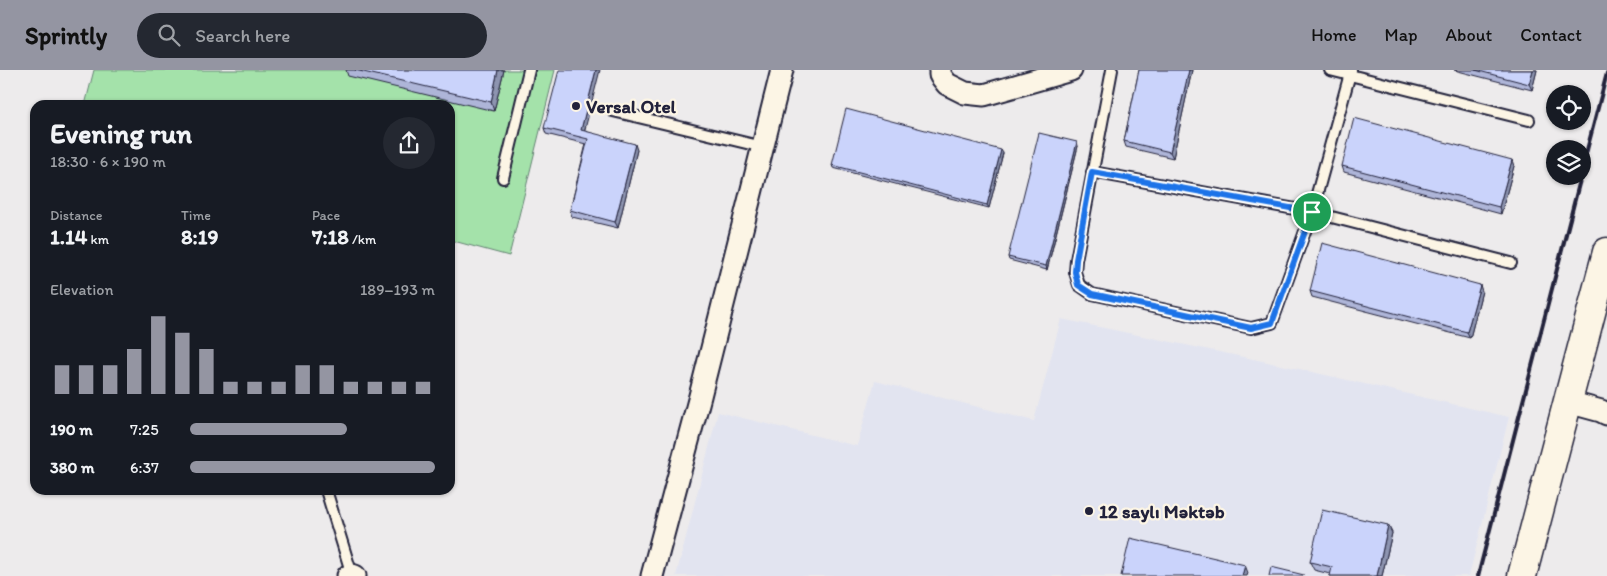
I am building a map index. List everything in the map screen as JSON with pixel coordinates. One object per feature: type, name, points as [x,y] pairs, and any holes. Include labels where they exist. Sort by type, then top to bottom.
[{"type":"main road","points":[[1522,576],[1607,252]]},
{"type":"street","points":[[652,576],[700,396],[782,70]]},
{"type":"street","points":[[940,70],[940,75],[947,84],[965,92],[984,95],[1070,70]]},
{"type":"street","points":[[1568,402],[1601,410],[1607,414]]},
{"type":"lane","points":[[503,178],[529,70]]},
{"type":"lane","points":[[1112,70],[1076,260],[1075,272],[1078,285],[1092,294],[1251,328],[1272,323],[1312,212],[1351,72]]},
{"type":"lane","points":[[1330,70],[1351,72],[1529,120]]},
{"type":"lane","points":[[613,111],[763,147]]},
{"type":"lane","points":[[1092,172],[1312,212],[1511,263]]},
{"type":"lane","points":[[328,495],[352,576]]},
{"type":"shaded area","name":"12 saylı Məktəb","points":[[1061,319],[1286,366],[1509,417],[1469,576],[676,576],[718,412],[857,446],[875,381],[1034,421]]},
{"type":"green space","points":[[94,70],[555,70],[509,256],[455,241],[455,100],[86,100]]},
{"type":"building","points":[[355,70],[498,70],[491,102]]},
{"type":"building","points":[[559,70],[596,70],[581,130],[635,144],[615,222],[570,210],[588,139],[544,128]]},
{"type":"building","points":[[1139,70],[1189,70],[1170,152],[1124,141]]},
{"type":"building","points":[[1475,70],[1533,70],[1529,84]]},
{"type":"building","points":[[846,109],[1001,150],[987,205],[832,165]]},
{"type":"building","points":[[1354,118],[1512,160],[1499,207],[1342,166]]},
{"type":"building","points":[[1039,133],[1077,142],[1046,266],[1008,257]]},
{"type":"building","points":[[1322,243],[1480,285],[1467,332],[1310,291]]},
{"type":"building","points":[[1322,510],[1388,525],[1377,576],[1330,576],[1332,567],[1310,562]]},
{"type":"building","points":[[1130,538],[1245,565],[1242,576],[1121,576]]},
{"type":"building","points":[[1271,567],[1304,575],[1269,576]]},
{"type":"railway","points":[[1590,140],[1607,73]]},
{"type":"railway","points":[[1478,576],[1579,185]]},
{"type":"place","name":"Versal Otel","points":[[576,106]]},
{"type":"place","name":"12 saylı Məktəb","points":[[1089,511]]},
{"type":"route","points":[[1092,172],[1312,212],[1272,323],[1251,328],[1092,294],[1078,285],[1075,272],[1076,260],[1092,172]]}]
